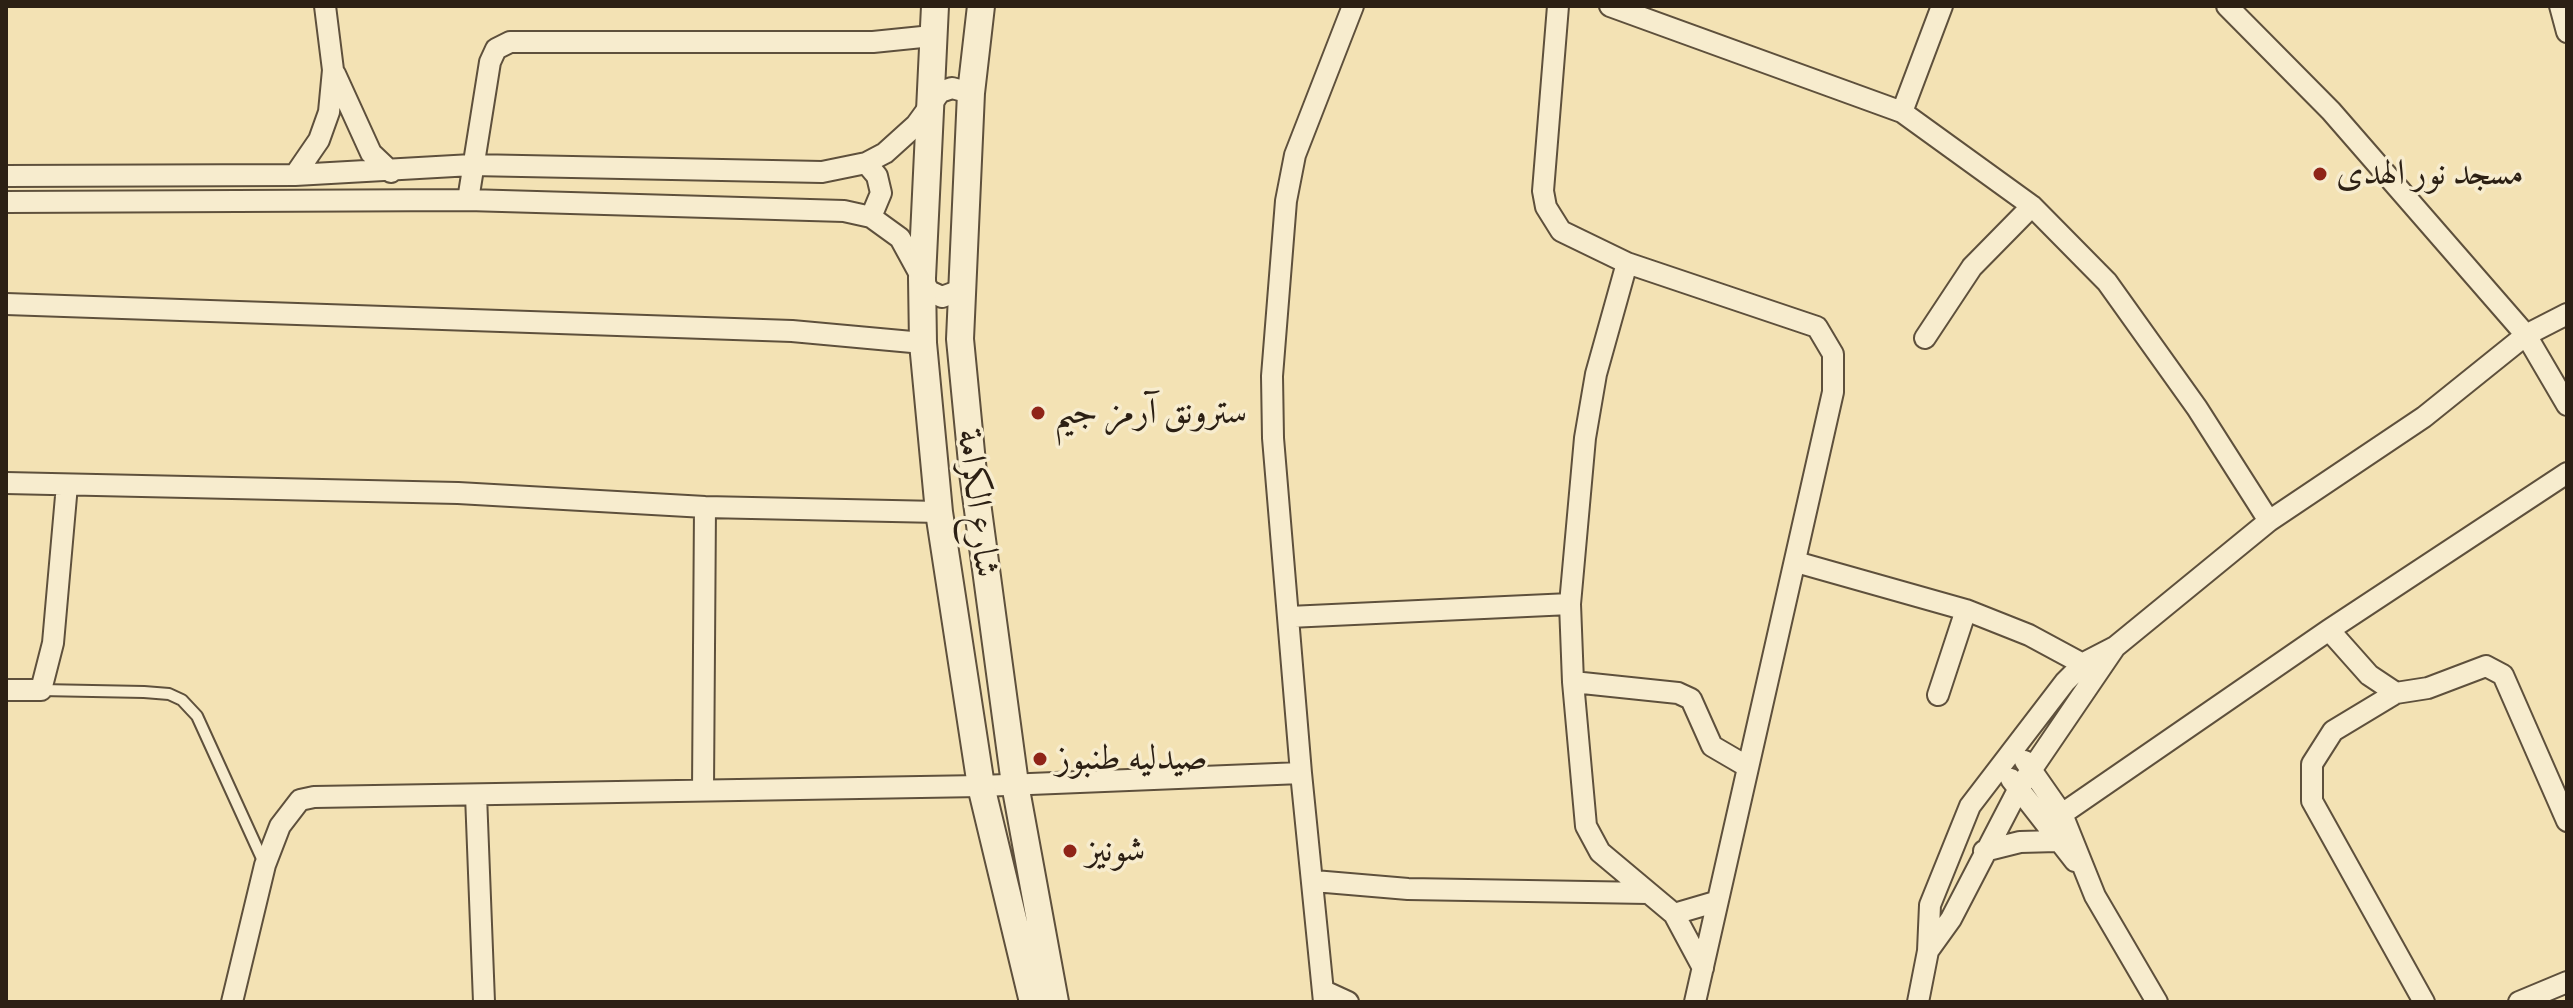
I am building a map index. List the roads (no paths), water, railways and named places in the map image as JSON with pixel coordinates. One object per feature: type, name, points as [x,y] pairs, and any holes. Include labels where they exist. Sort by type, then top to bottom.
[{"type":"street","points":[[295,175],[319,140],[329,112],[333,70],[325,6]]},
{"type":"street","name":"شارع الكرامة","points":[[935,6],[922,278],[923,343],[939,512],[981,786],[1033,1002]]},
{"type":"street","name":"شارع الكرامة","points":[[981,6],[971,93],[960,339],[973,473],[1015,784],[1055,1002]]},
{"type":"street","points":[[1348,1002],[1324,997],[1301,773],[1273,438],[1272,376],[1286,201],[1295,155],[1353,6]]},
{"type":"street","points":[[1558,6],[1543,191],[1546,207],[1561,231],[1627,263],[1817,327],[1827,339],[1835,370],[1833,392],[1796,562],[1715,902],[1695,1002]]},
{"type":"street","points":[[1610,6],[1902,112],[2032,206],[2107,282],[2197,408],[2269,521]]},
{"type":"street","points":[[1902,112],[1942,6]]},
{"type":"street","points":[[2227,6],[2331,111],[2526,335],[2567,405]]},
{"type":"street","points":[[2560,6],[2567,32]]},
{"type":"street","points":[[468,200],[490,62],[496,49],[510,42],[873,42],[932,36]]},
{"type":"street","points":[[333,70],[371,153],[391,172]]},
{"type":"street","points":[[6,176],[295,175],[391,172],[472,165],[822,172],[866,163],[901,141],[928,106],[946,89],[959,88],[971,93]]},
{"type":"street","points":[[866,163],[877,176],[881,193],[871,217]]},
{"type":"street","points":[[6,202],[468,200],[844,211],[871,217],[900,238],[935,295],[949,296],[961,290]]},
{"type":"street","points":[[1925,338],[1972,267],[2032,206]]},
{"type":"street","points":[[1627,263],[1596,374],[1585,438],[1570,604],[1573,682],[1586,826],[1600,852],[1674,914],[1703,968]]},
{"type":"street","points":[[6,304],[792,331],[923,343]]},
{"type":"street","points":[[1918,1002],[1928,951],[1930,905],[1970,806],[2013,748],[2115,647],[2269,521],[2424,417],[2526,335],[2567,314]]},
{"type":"street","points":[[2062,814],[2329,630],[2567,473]]},
{"type":"street","points":[[6,483],[458,493],[705,507],[939,512]]},
{"type":"street","points":[[6,690],[41,690],[53,643],[67,485]]},
{"type":"street","points":[[703,790],[705,507]]},
{"type":"street","points":[[1796,562],[1966,610],[2029,635],[2092,668]]},
{"type":"street","points":[[1289,617],[1570,604]]},
{"type":"street","points":[[1938,695],[1966,610]]},
{"type":"street","points":[[2329,630],[2369,675],[2396,693]]},
{"type":"street","points":[[2424,1002],[2312,801],[2312,764],[2333,731],[2396,693],[2428,688],[2486,666],[2493,668],[2509,684],[2567,821]]},
{"type":"street","points":[[1928,951],[1951,919],[2019,788],[2092,668]]},
{"type":"street","points":[[1573,682],[1678,693],[1691,699],[1712,746],[1748,767]]},
{"type":"street","points":[[2013,748],[2032,769],[2062,814],[2080,867],[2157,1002]]},
{"type":"street","points":[[2000,767],[2080,867]]},
{"type":"street","points":[[232,1002],[265,865],[280,826],[300,800],[314,797],[981,786],[1301,773]]},
{"type":"street","points":[[476,795],[484,1002]]},
{"type":"street","points":[[1984,851],[2020,842],[2057,841]]},
{"type":"street","points":[[1314,881],[1408,889],[1648,893]]},
{"type":"street","points":[[1674,914],[1715,902]]},
{"type":"street","points":[[2519,1002],[2567,982]]},
{"type":"lane","points":[[41,690],[144,692],[169,694],[182,700],[197,716],[265,865]]},
{"type":"place","name":"مسجد نور الهدى","points":[[2320,174]]},
{"type":"place","name":"سترونق آرمز جيم","points":[[1038,413]]},
{"type":"place","name":"صيدليه طنبوز","points":[[1040,759]]},
{"type":"place","name":"شونيز","points":[[1070,851]]}]
